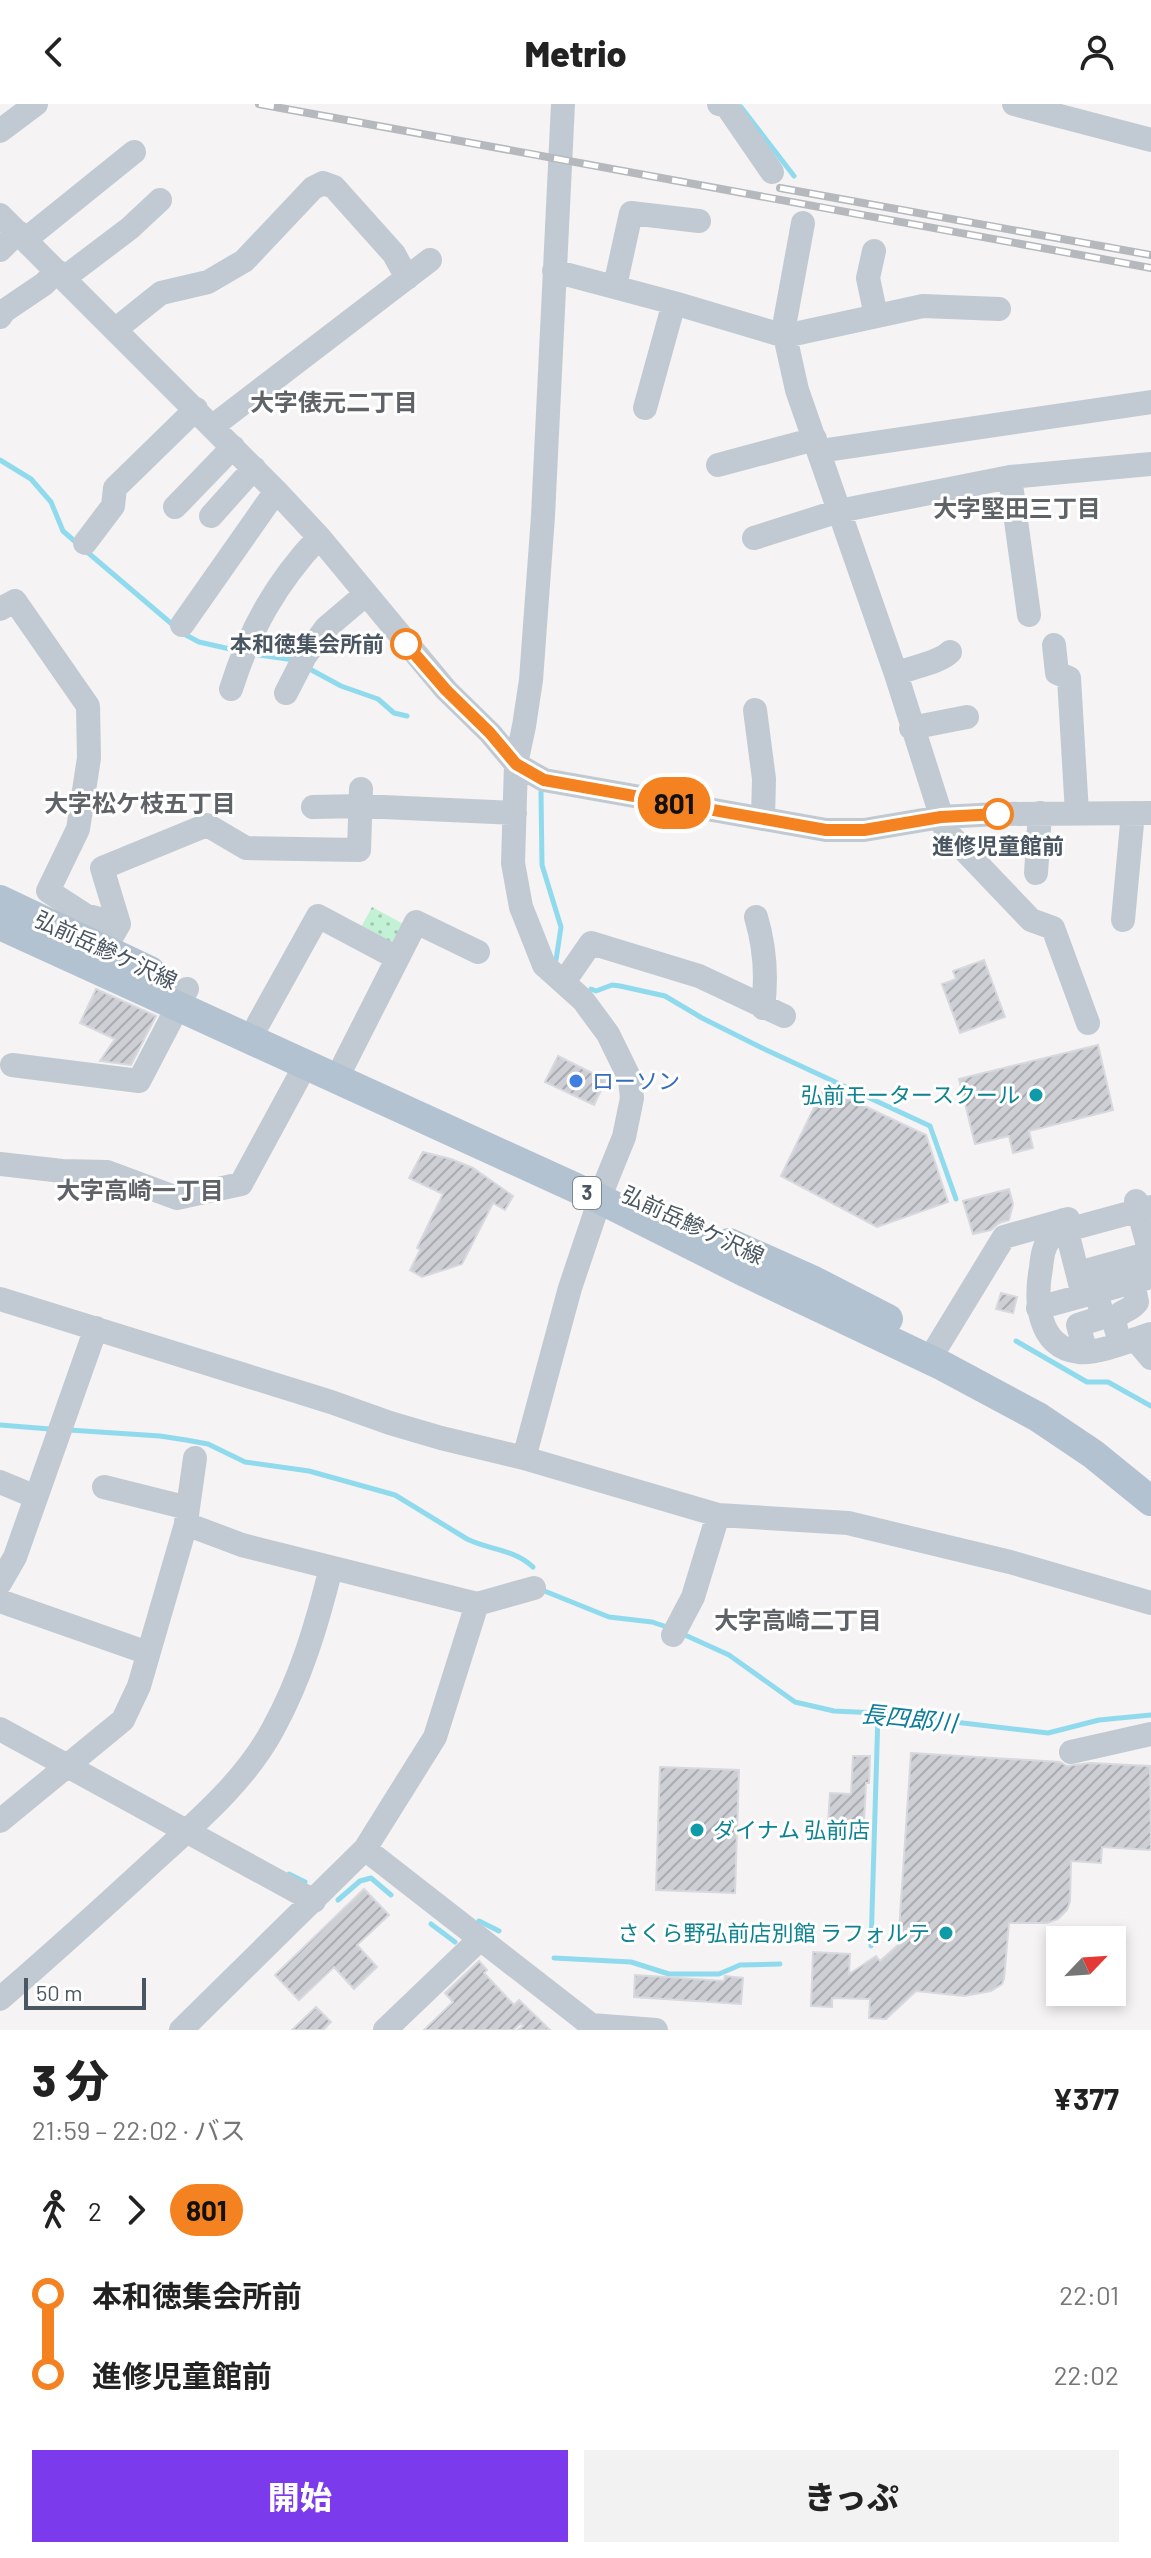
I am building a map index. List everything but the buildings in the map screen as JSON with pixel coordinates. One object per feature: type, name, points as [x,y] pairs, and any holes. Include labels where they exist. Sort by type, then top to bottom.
[{"type":"main road","name":"弘前岳鰺ケ沢線","points":[[0,900],[107,947],[183,997],[258,1024],[603,1192],[814,1281],[940,1356],[1060,1410],[1118,1449],[1151,1477]]},
{"type":"main road","name":"3","points":[[0,925],[107,947]]},
{"type":"main road","name":"3","points":[[183,997],[306,1064],[603,1192]]},
{"type":"main road","name":"3","points":[[940,1356],[1093,1454],[1151,1501]]},
{"type":"street","points":[[0,131],[36,104]]},
{"type":"street","points":[[524,1458],[570,1288],[624,1137],[632,1098],[630,1079],[608,1034],[583,1000],[544,965],[521,907],[513,863],[516,764],[532,665],[543,516],[563,104]]},
{"type":"street","points":[[719,104],[726,105],[772,172]]},
{"type":"street","points":[[1014,104],[1151,140]]},
{"type":"street","points":[[0,250],[134,152]]},
{"type":"street","points":[[116,329],[161,293],[208,282],[244,261],[313,188],[323,183],[334,187],[394,254],[407,278]]},
{"type":"street","points":[[0,317],[4,311],[130,228],[160,200]]},
{"type":"street","points":[[615,286],[631,213],[699,221]]},
{"type":"street","points":[[0,215],[276,491],[319,537],[446,690],[490,733],[516,764],[544,780],[826,830],[864,830],[941,817],[1142,813],[1123,920]]},
{"type":"street","points":[[803,223],[785,321],[785,336],[797,390],[896,674],[941,817],[946,831],[1031,920],[1053,928],[1088,1023]]},
{"type":"street","points":[[874,251],[868,278],[876,316]]},
{"type":"street","points":[[213,426],[430,260]]},
{"type":"street","points":[[554,271],[785,336],[923,306],[999,309]]},
{"type":"street","points":[[645,408],[674,303]]},
{"type":"street","points":[[718,465],[818,445],[1151,402]]},
{"type":"street","points":[[85,543],[113,506],[115,488],[196,409]]},
{"type":"street","points":[[175,507],[233,447]]},
{"type":"street","points":[[754,538],[839,511],[1010,477],[1151,464]]},
{"type":"street","points":[[211,516],[254,468]]},
{"type":"street","points":[[1010,477],[1029,615]]},
{"type":"street","points":[[182,625],[276,491]]},
{"type":"street","points":[[231,689],[244,653],[275,589],[319,537]]},
{"type":"street","points":[[295,674],[326,628],[366,594]]},
{"type":"street","points":[[0,609],[15,601],[88,706],[89,758],[78,829],[48,891],[85,915],[107,947]]},
{"type":"street","points":[[1054,645],[1057,673],[1069,678],[1077,813]]},
{"type":"street","points":[[896,674],[915,665],[943,659],[950,652]]},
{"type":"street","points":[[755,710],[764,779],[763,819]]},
{"type":"street","points":[[911,728],[967,717]]},
{"type":"street","points":[[313,807],[361,797],[515,813]]},
{"type":"street","points":[[107,947],[102,868],[207,825],[246,848],[359,850],[361,797]]},
{"type":"street","points":[[1036,873],[1040,813]]},
{"type":"street","points":[[258,1024],[318,916],[397,958]]},
{"type":"street","points":[[564,982],[591,943],[699,976],[773,1012],[756,917]]},
{"type":"street","points":[[344,1064],[416,922],[478,952]]},
{"type":"street","points":[[12,1065],[139,1081],[183,997]]},
{"type":"street","points":[[0,1164],[107,1172],[177,1198],[241,1184],[306,1064]]},
{"type":"street","points":[[940,1356],[1004,1237],[1021,1226],[1065,1225],[1144,1204],[1150,1255],[1106,1255],[1086,1287]]},
{"type":"street","points":[[1065,1225],[1086,1287],[1103,1317],[1078,1325],[1086,1352]]},
{"type":"street","points":[[1065,1225],[1047,1241],[1038,1280],[1041,1321],[1054,1342],[1065,1349],[1086,1352],[1135,1339]]},
{"type":"street","points":[[1038,1308],[1086,1287],[1142,1280],[1137,1302],[1118,1314],[1114,1322],[1135,1339],[1151,1358]]},
{"type":"street","points":[[0,1299],[390,1423],[524,1458],[718,1515],[848,1523],[1024,1566],[1151,1603]]},
{"type":"street","points":[[0,1583],[15,1557],[96,1328]]},
{"type":"street","points":[[0,1821],[123,1720],[139,1686],[187,1516],[195,1458]]},
{"type":"street","points":[[0,1482],[36,1497]]},
{"type":"street","points":[[104,1487],[187,1516],[242,1545],[477,1604],[534,1588]]},
{"type":"street","points":[[673,1635],[693,1597],[718,1515]]},
{"type":"street","points":[[0,1999],[187,1831],[240,1778],[272,1731],[294,1686],[313,1637],[331,1568]]},
{"type":"street","points":[[0,1601],[148,1653]]},
{"type":"street","points":[[184,2029],[365,1849],[435,1737],[477,1604]]},
{"type":"street","points":[[0,1729],[314,1901]]},
{"type":"street","points":[[1071,1752],[1151,1734]]},
{"type":"street","points":[[365,1849],[588,2028],[656,2030]]},
{"type":"street","points":[[385,2030],[479,1940]]},
{"type":"green space","points":[[372,907],[407,926],[394,948],[360,929]]},
{"type":"waterway","points":[[741,107],[794,176]]},
{"type":"waterway","points":[[0,460],[31,479],[51,502],[63,531],[79,545]]},
{"type":"waterway","points":[[86,551],[173,625]]},
{"type":"waterway","points":[[184,634],[199,642],[239,651]]},
{"type":"waterway","points":[[253,654],[294,660]]},
{"type":"waterway","points":[[306,667],[341,686],[378,699],[394,713],[407,716]]},
{"type":"waterway","points":[[541,792],[542,865],[561,927],[556,960]]},
{"type":"waterway","points":[[591,989],[596,991],[612,985],[665,996],[760,1047],[930,1126],[956,1199]]},
{"type":"waterway","points":[[1016,1341],[1087,1382],[1108,1382],[1151,1406]]},
{"type":"waterway","points":[[0,1425],[50,1429]]},
{"type":"waterway","points":[[69,1430],[160,1436],[208,1444],[245,1462],[309,1471],[395,1495],[467,1539],[510,1553],[533,1567]]},
{"type":"waterway","points":[[542,1590],[609,1617],[667,1627]]},
{"type":"waterway","name":"長四郎川","points":[[685,1635],[729,1655],[795,1702],[834,1711],[878,1713],[1048,1733],[1099,1720],[1151,1715]]},
{"type":"waterway","points":[[871,1946],[878,1713]]},
{"type":"waterway","points":[[289,1874],[305,1882]]},
{"type":"waterway","points":[[338,1900],[360,1881],[371,1878],[391,1895]]},
{"type":"waterway","points":[[479,1921],[499,1931]]},
{"type":"waterway","points":[[431,1924],[455,1942]]},
{"type":"waterway","points":[[554,1958],[631,1962],[669,1974],[719,1974],[740,1965],[780,1964]]},
{"type":"railway","points":[[259,104],[1151,268]]},
{"type":"railway","points":[[780,188],[1151,255]]},
{"type":"bus line","name":"801","points":[[406,644],[516,764],[544,780],[826,830],[864,830],[941,817],[998,814]]},
{"type":"place","name":"本和徳集会所前","points":[[406,644]]},
{"type":"place","name":"進修児童館前","points":[[998,814]]},
{"type":"place","name":"ローソン","points":[[576,1081]]},
{"type":"place","name":"弘前モータースクール","points":[[1036,1095]]},
{"type":"place","name":"ダイナム 弘前店","points":[[697,1830]]},
{"type":"place","name":"さくら野弘前店別館 ラフォルテ","points":[[946,1933]]},
{"type":"district","name":"大字俵元二丁目","points":[[334,403]]},
{"type":"district","name":"大字堅田三丁目","points":[[1017,509]]},
{"type":"district","name":"大字松ケ枝五丁目","points":[[140,804]]},
{"type":"district","name":"大字高崎一丁目","points":[[140,1191]]},
{"type":"district","name":"大字高崎二丁目","points":[[798,1621]]}]
